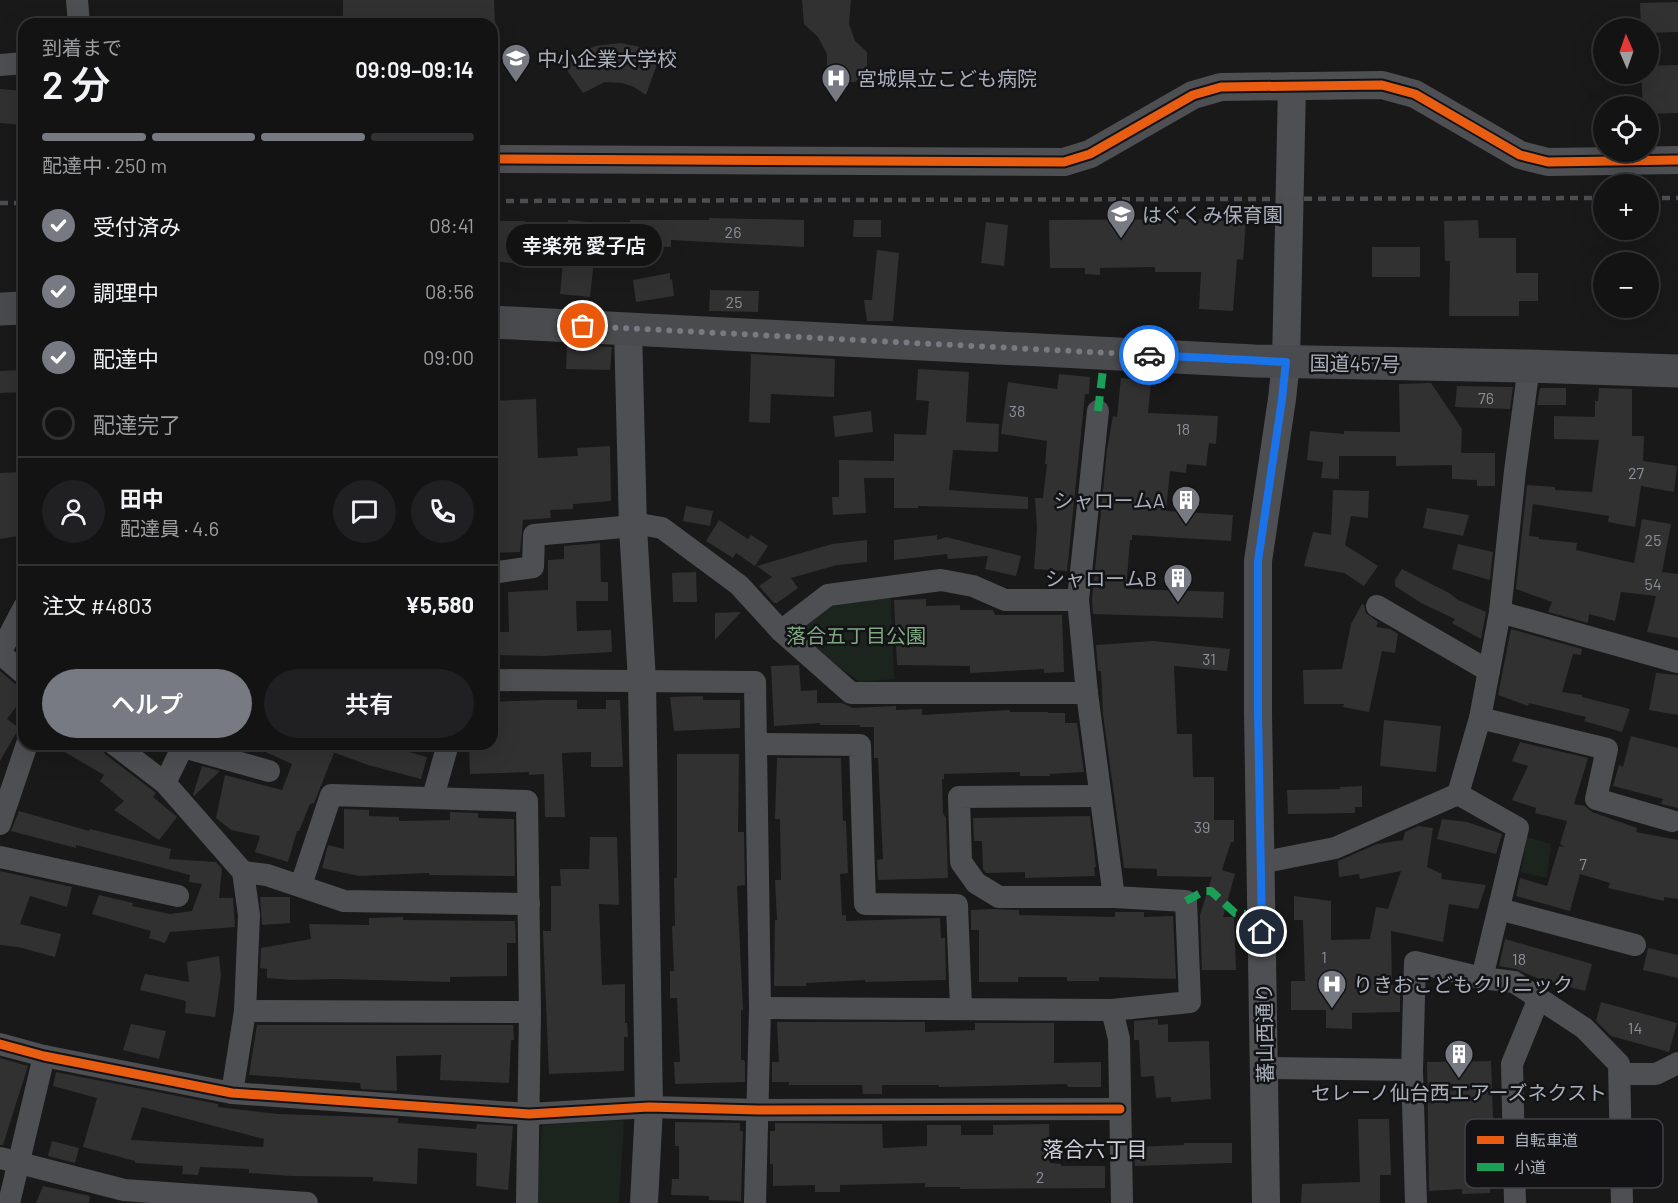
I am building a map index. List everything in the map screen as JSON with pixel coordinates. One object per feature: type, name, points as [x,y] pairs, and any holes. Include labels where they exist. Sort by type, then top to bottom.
[{"type":"highway","points":[[0,309],[18,308]]},
{"type":"highway","name":"国道457号","points":[[498,322],[1286,362],[1678,371]]},
{"type":"street","points":[[76,0],[78,18]]},
{"type":"street","points":[[0,65],[18,64]]},
{"type":"street","points":[[498,159],[1064,162],[1090,154],[1193,95],[1221,87],[1382,85],[1415,94],[1520,155],[1548,162],[1678,160]]},
{"type":"street","name":"蕃山西通り","points":[[1266,1203],[1258,561],[1286,362],[1292,86]]},
{"type":"street","points":[[628,328],[633,527],[642,681],[649,1107],[644,1203]]},
{"type":"street","points":[[1458,794],[1480,718],[1500,612],[1529,366]]},
{"type":"street","points":[[1098,411],[1078,600],[1087,693],[1114,897]]},
{"type":"street","points":[[498,572],[533,567],[534,535],[645,525],[662,528],[739,585],[782,631],[851,693],[1087,693]]},
{"type":"street","points":[[782,631],[828,595],[941,580],[973,586],[1005,600],[1078,600]]},
{"type":"street","points":[[1377,606],[1489,671]]},
{"type":"street","points":[[1500,612],[1677,662]]},
{"type":"street","points":[[18,619],[0,654],[18,669]]},
{"type":"street","points":[[498,680],[755,682],[760,1008],[755,1203]]},
{"type":"street","points":[[1480,718],[1606,749],[1596,799],[1672,821]]},
{"type":"street","points":[[756,744],[860,745],[865,904],[957,905],[961,1008]]},
{"type":"street","points":[[0,824],[9,767],[22,750]]},
{"type":"street","points":[[122,750],[165,783],[243,872],[249,915],[245,1011],[232,1093]]},
{"type":"street","points":[[165,783],[181,750]]},
{"type":"street","points":[[200,750],[269,771]]},
{"type":"street","points":[[433,797],[446,750]]},
{"type":"street","points":[[1260,863],[1335,848],[1458,794]]},
{"type":"street","points":[[1458,794],[1518,828],[1482,978]]},
{"type":"street","points":[[301,885],[331,795],[527,801],[530,1012],[527,1203]]},
{"type":"street","points":[[760,1008],[1112,1010],[1190,1002],[1186,901],[1114,897],[999,897],[976,883],[961,862],[959,797],[1100,796]]},
{"type":"street","points":[[0,857],[178,896]]},
{"type":"street","points":[[243,872],[267,875],[301,885],[344,902],[529,904]]},
{"type":"street","points":[[1499,909],[1635,945]]},
{"type":"street","points":[[1416,1203],[1412,1070],[1415,962],[1482,978],[1514,982],[1584,1028],[1620,1064],[1621,1119]]},
{"type":"street","points":[[1513,1119],[1512,1064],[1539,998]]},
{"type":"street","points":[[1112,1010],[1119,1040],[1122,1203]]},
{"type":"street","points":[[245,1011],[530,1012]]},
{"type":"street","points":[[0,1044],[44,1056],[232,1093],[530,1114],[649,1107],[758,1110],[1120,1109]]},
{"type":"street","points":[[9,1203],[10,1161],[44,1056]]},
{"type":"street","points":[[1620,1074],[1656,1074],[1678,1063]]},
{"type":"street","points":[[1264,1068],[1412,1070]]},
{"type":"street","points":[[10,1161],[124,1190],[307,1203]]},
{"type":"street","points":[[1515,1188],[1515,1203]]},
{"type":"street","points":[[1622,1188],[1622,1203]]},
{"type":"green space","name":"落合五丁目公園","points":[[891,596],[894,679],[860,682],[805,643],[807,623],[831,602]]},
{"type":"green space","points":[[1527,837],[1551,844],[1547,878],[1521,872]]},
{"type":"green space","points":[[624,1120],[619,1203],[536,1203],[542,1125]]},
{"type":"building","points":[[343,0],[494,0],[495,18],[343,18]]},
{"type":"building","points":[[802,0],[851,0],[849,24],[855,41],[867,52],[867,70],[855,82],[839,82],[827,71],[827,54],[818,37],[804,24]]},
{"type":"building","points":[[1678,2],[1678,32],[1659,33],[1659,18],[1641,18],[1640,3]]},
{"type":"building","points":[[621,43],[645,48],[660,56],[646,95],[622,83],[605,82],[583,93],[561,62],[595,46]]},
{"type":"building","points":[[1678,65],[1678,113],[1659,114],[1659,96],[1642,96],[1642,84],[1659,84],[1659,66]]},
{"type":"building","points":[[0,89],[18,90],[18,124],[0,123]]},
{"type":"building","points":[[709,218],[804,220],[804,247],[671,240],[671,247],[628,246],[630,220],[709,220]]},
{"type":"building","points":[[1210,219],[1246,221],[1243,260],[1237,259],[1233,311],[1199,309],[1201,272],[1155,272],[1155,267],[1100,268],[1100,275],[1085,274],[1085,268],[1050,268],[1049,220]]},
{"type":"building","points":[[568,220],[598,223],[590,297],[560,294],[563,262],[530,262],[529,265],[498,262],[500,221],[525,221],[526,229],[567,231]]},
{"type":"building","points":[[854,220],[881,220],[881,237],[853,237]]},
{"type":"building","points":[[1478,220],[1479,238],[1516,238],[1516,273],[1538,273],[1538,301],[1519,301],[1519,316],[1449,316],[1450,261],[1445,261],[1444,221]]},
{"type":"building","points":[[986,222],[1008,225],[1004,266],[981,263]]},
{"type":"building","points":[[1372,247],[1420,247],[1420,277],[1372,277]]},
{"type":"building","points":[[877,250],[899,253],[893,321],[867,321],[864,300],[872,300]]},
{"type":"building","points":[[670,273],[674,296],[636,302],[633,280]]},
{"type":"building","points":[[710,290],[759,291],[758,312],[709,311]]},
{"type":"building","points":[[567,345],[612,347],[610,370],[566,369]]},
{"type":"building","points":[[751,354],[835,359],[834,397],[771,394],[770,423],[749,422]]},
{"type":"building","points":[[918,369],[969,372],[966,422],[999,424],[998,452],[953,450],[949,490],[1028,497],[1028,509],[918,506],[918,508],[894,508],[894,478],[864,478],[866,513],[833,515],[832,497],[839,497],[839,460],[894,461],[894,434],[926,435],[929,401],[916,400]]},
{"type":"building","points":[[18,370],[18,392],[0,393],[0,371]]},
{"type":"building","points":[[1059,374],[1090,377],[1089,394],[1085,394],[1067,571],[1034,569],[1037,528],[1035,498],[1043,498],[1047,441],[1001,434],[1008,382],[1057,389]]},
{"type":"building","points":[[1121,378],[1151,381],[1148,413],[1218,416],[1216,444],[1209,443],[1206,466],[1187,464],[1186,473],[1170,471],[1166,511],[1233,515],[1231,541],[1132,535],[1126,589],[1224,592],[1223,618],[1093,614],[1092,600],[1107,450],[1113,416],[1117,417]]},
{"type":"building","points":[[1431,383],[1462,429],[1461,453],[1495,453],[1495,486],[1477,486],[1477,480],[1452,479],[1452,465],[1396,466],[1396,456],[1339,456],[1339,479],[1321,478],[1323,462],[1307,460],[1310,431],[1344,434],[1344,431],[1400,432],[1399,384]]},
{"type":"building","points":[[1457,386],[1513,387],[1510,409],[1455,407]]},
{"type":"building","points":[[1540,388],[1566,388],[1566,405],[1537,405]]},
{"type":"building","points":[[1599,388],[1632,389],[1632,436],[1644,436],[1643,461],[1677,466],[1674,492],[1641,486],[1635,527],[1608,522],[1609,516],[1533,504],[1529,536],[1577,543],[1576,550],[1634,563],[1642,519],[1671,524],[1662,572],[1678,574],[1678,638],[1647,632],[1656,596],[1621,592],[1615,621],[1589,614],[1588,623],[1548,612],[1552,602],[1516,589],[1527,485],[1555,487],[1555,490],[1592,492],[1599,440],[1554,439],[1554,416],[1595,417],[1595,401],[1598,401]]},
{"type":"building","points":[[536,399],[538,458],[578,456],[577,448],[610,446],[611,501],[573,504],[573,509],[550,510],[551,518],[523,520],[520,552],[498,553],[498,401]]},
{"type":"building","points":[[871,411],[873,432],[835,437],[833,416]]},
{"type":"building","points":[[18,472],[18,536],[0,539],[0,473]]},
{"type":"building","points":[[1333,490],[1369,491],[1368,518],[1351,516],[1345,545],[1378,566],[1364,586],[1344,573],[1304,566],[1313,532],[1331,535]]},
{"type":"building","points":[[686,506],[713,511],[710,526],[683,521]]},
{"type":"building","points":[[1427,508],[1469,515],[1463,536],[1423,528]]},
{"type":"building","points":[[719,520],[748,539],[751,535],[768,546],[755,566],[736,553],[733,558],[706,541]]},
{"type":"building","points":[[937,535],[937,540],[946,537],[1021,556],[1016,576],[985,569],[988,556],[948,559],[947,554],[894,560],[894,540]]},
{"type":"building","points":[[867,540],[867,562],[837,565],[791,578],[798,588],[777,603],[774,603],[759,586],[772,577],[757,566],[832,544]]},
{"type":"building","points":[[600,543],[601,582],[608,582],[608,601],[576,601],[577,631],[611,630],[612,652],[543,656],[498,655],[498,632],[509,632],[508,592],[548,590],[548,560],[564,559],[564,546]]},
{"type":"building","points":[[1458,544],[1493,552],[1490,580],[1452,569]]},
{"type":"building","points":[[1402,569],[1458,600],[1486,612],[1481,639],[1452,623],[1455,619],[1421,603],[1395,586],[1395,580]]},
{"type":"building","points":[[696,572],[697,602],[673,602],[672,573]]},
{"type":"building","points":[[926,599],[926,606],[960,605],[960,610],[993,610],[995,615],[1062,615],[1064,672],[1044,673],[1044,669],[970,673],[970,666],[897,665],[894,600]]},
{"type":"building","points":[[1362,604],[1366,613],[1378,622],[1376,627],[1390,629],[1398,634],[1395,653],[1382,651],[1369,712],[1343,707],[1344,704],[1304,704],[1303,670],[1342,669],[1351,624]]},
{"type":"building","points":[[741,612],[715,640],[715,613]]},
{"type":"building","points":[[1511,629],[1582,649],[1581,655],[1573,654],[1562,692],[1582,695],[1582,697],[1630,709],[1622,732],[1584,721],[1586,717],[1529,703],[1528,706],[1498,695]]},
{"type":"building","points":[[1153,641],[1230,649],[1227,671],[1174,666],[1177,734],[1192,734],[1193,777],[1214,777],[1214,820],[1234,820],[1234,842],[1231,842],[1222,870],[1235,874],[1223,917],[1234,917],[1236,970],[1202,970],[1200,915],[1212,877],[1157,876],[1157,869],[1124,868],[1096,645]]},
{"type":"building","points":[[799,665],[801,691],[817,690],[817,703],[842,703],[853,708],[896,706],[896,710],[922,709],[922,715],[1010,710],[1010,712],[1065,713],[1065,723],[1077,723],[1084,772],[1050,774],[1050,776],[1020,776],[1020,772],[944,774],[944,779],[942,779],[943,813],[946,818],[948,878],[878,880],[877,860],[883,859],[878,758],[874,758],[874,727],[820,725],[820,723],[774,726],[771,666]]},
{"type":"building","points":[[0,671],[18,685],[18,704],[7,719],[18,730],[0,761]]},
{"type":"building","points":[[1656,673],[1678,675],[1678,715],[1649,710]]},
{"type":"building","points":[[703,696],[703,700],[740,700],[740,728],[674,731],[670,697]]},
{"type":"building","points":[[577,700],[577,709],[606,709],[606,700],[620,700],[623,767],[591,767],[591,752],[562,753],[565,817],[545,817],[544,774],[529,775],[529,772],[470,774],[469,750],[498,750],[498,702]]},
{"type":"building","points":[[1384,720],[1441,726],[1436,772],[1380,766]]},
{"type":"building","points":[[1631,736],[1678,748],[1678,808],[1661,804],[1663,799],[1613,786],[1619,765],[1623,767]]},
{"type":"building","points":[[1520,742],[1588,758],[1574,804],[1585,806],[1592,812],[1637,828],[1636,832],[1678,840],[1678,899],[1664,897],[1664,901],[1608,888],[1610,883],[1580,874],[1570,911],[1516,896],[1520,878],[1547,886],[1559,846],[1565,847],[1560,844],[1567,821],[1535,813],[1536,808],[1512,800],[1528,766],[1512,761]]},
{"type":"building","points":[[61,750],[102,750],[156,793],[153,797],[177,817],[159,840],[114,810],[124,801],[100,781],[104,775]]},
{"type":"building","points":[[261,750],[327,750],[334,753],[314,803],[310,804],[299,831],[297,831],[288,862],[255,852],[260,836],[231,830],[216,818],[225,775],[282,790],[292,764]]},
{"type":"building","points":[[327,750],[402,750],[427,757],[421,779],[368,765]]},
{"type":"building","points":[[677,754],[739,754],[738,832],[744,832],[745,885],[737,886],[743,1010],[741,1010],[741,1060],[745,1062],[745,1082],[675,1084],[674,1062],[680,1062],[677,998],[670,998],[670,971],[674,971],[672,926],[675,926],[674,878],[677,878]]},
{"type":"building","points":[[777,758],[841,758],[843,821],[846,821],[848,873],[840,874],[842,915],[846,915],[846,921],[940,918],[941,938],[945,938],[946,980],[865,982],[865,980],[806,983],[806,986],[774,986],[775,920],[777,920],[775,880],[781,880],[780,819],[775,819]]},
{"type":"building","points":[[202,766],[220,771],[194,796],[193,795]]},
{"type":"building","points":[[1362,786],[1362,807],[1355,807],[1355,813],[1288,814],[1287,790],[1340,789],[1340,787]]},
{"type":"building","points":[[344,809],[369,810],[369,816],[399,817],[399,821],[450,820],[450,812],[478,813],[478,818],[514,819],[515,876],[429,875],[429,873],[359,876],[322,868],[328,845],[344,849]]},
{"type":"building","points":[[19,811],[89,831],[90,829],[171,849],[169,859],[216,862],[222,869],[219,898],[233,898],[235,927],[170,932],[165,943],[149,938],[151,931],[92,914],[99,895],[133,903],[132,906],[170,914],[192,911],[202,884],[189,882],[190,875],[76,845],[76,848],[11,831]]},
{"type":"building","points":[[1090,816],[1095,876],[1025,878],[1025,872],[986,873],[983,869],[982,841],[974,841],[973,818]]},
{"type":"building","points":[[1442,819],[1467,822],[1502,834],[1496,854],[1437,839]]},
{"type":"building","points":[[1418,826],[1433,828],[1427,867],[1442,874],[1441,879],[1486,885],[1478,909],[1449,904],[1443,942],[1391,931],[1392,985],[1400,985],[1400,1012],[1352,1013],[1352,1029],[1326,1028],[1326,1010],[1291,1010],[1291,981],[1305,981],[1303,920],[1294,920],[1294,896],[1331,901],[1331,940],[1370,939],[1376,907],[1388,909],[1401,871],[1360,879],[1359,874],[1339,877],[1338,861],[1377,844],[1403,840],[1405,832]]},
{"type":"building","points":[[590,837],[617,837],[619,905],[599,904],[602,985],[625,984],[625,1023],[627,1023],[628,1037],[624,1037],[624,1071],[549,1074],[543,931],[551,931],[551,886],[561,886],[560,869],[589,869]]},
{"type":"building","points":[[0,871],[72,887],[67,907],[30,896],[20,924],[61,934],[55,957],[18,947],[0,945]]},
{"type":"building","points":[[260,897],[290,897],[290,923],[262,925]]},
{"type":"building","points":[[971,910],[1019,910],[1019,915],[1115,917],[1115,912],[1144,912],[1144,917],[1173,916],[1176,979],[1099,977],[1099,981],[1067,981],[1067,977],[1018,977],[1018,982],[979,982],[979,930],[971,930]]},
{"type":"building","points":[[403,917],[403,920],[515,921],[516,943],[507,943],[507,976],[450,977],[450,982],[292,980],[267,978],[267,969],[260,968],[261,948],[311,939],[309,924],[369,925],[369,918]]},
{"type":"building","points":[[1505,939],[1592,964],[1585,991],[1542,980],[1516,969],[1499,966]]},
{"type":"building","points":[[1648,948],[1678,955],[1678,978],[1643,970]]},
{"type":"building","points":[[219,956],[221,976],[215,1017],[185,1013],[186,1001],[140,990],[145,974],[189,982],[187,962]]},
{"type":"building","points":[[1601,1002],[1677,1023],[1669,1052],[1611,1036],[1596,1021]]},
{"type":"building","points":[[1158,1019],[1158,1025],[1168,1024],[1168,1042],[1209,1041],[1211,1099],[1171,1102],[1171,1097],[1156,1098],[1154,1076],[1141,1077],[1139,1040],[1134,1040],[1134,1021]]},
{"type":"building","points":[[777,1022],[925,1022],[925,1032],[975,1030],[975,1023],[1054,1023],[1054,1063],[1101,1062],[1101,1087],[1068,1087],[1067,1084],[939,1087],[939,1085],[882,1085],[882,1094],[863,1094],[862,1085],[789,1085],[789,1082],[772,1082],[772,1062],[779,1062]]},
{"type":"building","points":[[131,1024],[166,1031],[159,1059],[123,1050]]},
{"type":"building","points":[[257,1025],[513,1025],[514,1040],[511,1040],[509,1083],[440,1080],[441,1055],[396,1056],[397,1091],[361,1089],[360,1083],[249,1075]]},
{"type":"building","points":[[0,1058],[28,1066],[3,1145],[0,1145]]},
{"type":"building","points":[[1491,1061],[1493,1119],[1465,1119],[1465,1188],[1490,1188],[1490,1193],[1462,1194],[1462,1189],[1429,1191],[1427,1062]]},
{"type":"building","points":[[56,1072],[218,1104],[218,1107],[278,1114],[398,1118],[398,1123],[476,1129],[477,1124],[513,1126],[508,1190],[476,1186],[477,1153],[418,1148],[417,1184],[373,1181],[373,1177],[249,1173],[249,1169],[200,1167],[198,1175],[182,1174],[183,1166],[135,1163],[135,1161],[83,1147],[97,1098],[53,1086]],"holes":[[[142,1107],[264,1139],[263,1147],[131,1140]]]},
{"type":"building","points":[[1358,1119],[1389,1119],[1391,1175],[1380,1175],[1380,1203],[1301,1203],[1302,1184],[1360,1182]]},
{"type":"building","points":[[675,1122],[740,1123],[740,1131],[743,1131],[741,1201],[709,1200],[709,1196],[671,1195],[672,1179],[679,1179],[679,1146],[675,1146]]},
{"type":"building","points":[[775,1123],[882,1124],[883,1148],[927,1146],[927,1125],[961,1125],[961,1135],[993,1135],[993,1125],[1049,1124],[1050,1163],[1061,1164],[1061,1166],[1105,1166],[1105,1188],[960,1189],[960,1187],[925,1187],[925,1183],[840,1185],[840,1192],[815,1192],[815,1185],[773,1186],[770,1131],[775,1131]]},
{"type":"building","points":[[52,1141],[79,1148],[75,1163],[48,1156]]},
{"type":"building","points":[[1184,1143],[1232,1143],[1232,1163],[1135,1166],[1134,1147],[1184,1145]]},
{"type":"building","points":[[43,1186],[90,1196],[89,1203],[36,1203]]},
{"type":"railway","points":[[498,201],[1593,198]]},
{"type":"railway","points":[[1659,198],[1678,198]]},
{"type":"railway","points":[[0,203],[18,203]]},
{"type":"marked path","points":[[1098,411],[1103,369]]},
{"type":"marked path","points":[[1186,901],[1204,891],[1211,891],[1235,913],[1246,914]]},
{"type":"cycle path","points":[[498,159],[1064,162],[1090,154],[1193,95],[1221,87],[1382,85],[1415,94],[1520,155],[1548,162],[1678,160]]},
{"type":"cycle path","points":[[0,1044],[44,1056],[232,1093],[529,1114],[649,1107],[758,1110],[1120,1109]]},
{"type":"way so far","points":[[583,326],[1149,355]]},
{"type":"place","name":"中小企業大学校","points":[[516,84]]},
{"type":"place","name":"宮城県立こども病院","points":[[836,104]]},
{"type":"place","name":"はぐくみ保育園","points":[[1121,240]]},
{"type":"place","name":"幸楽苑 愛子店","points":[[583,326]]},
{"type":"place","name":"シャロームA","points":[[1186,526]]},
{"type":"place","name":"シャロームB","points":[[1178,604]]},
{"type":"place","name":"りきおこどもクリニック","points":[[1332,1010]]},
{"type":"place","name":"セレーノ仙台西エアーズネクスト","points":[[1459,1080]]},
{"type":"district","name":"落合六丁目","points":[[1095,1148]]},
{"type":"route","points":[[1149,355],[1286,362],[1258,561],[1262,932]]}]
